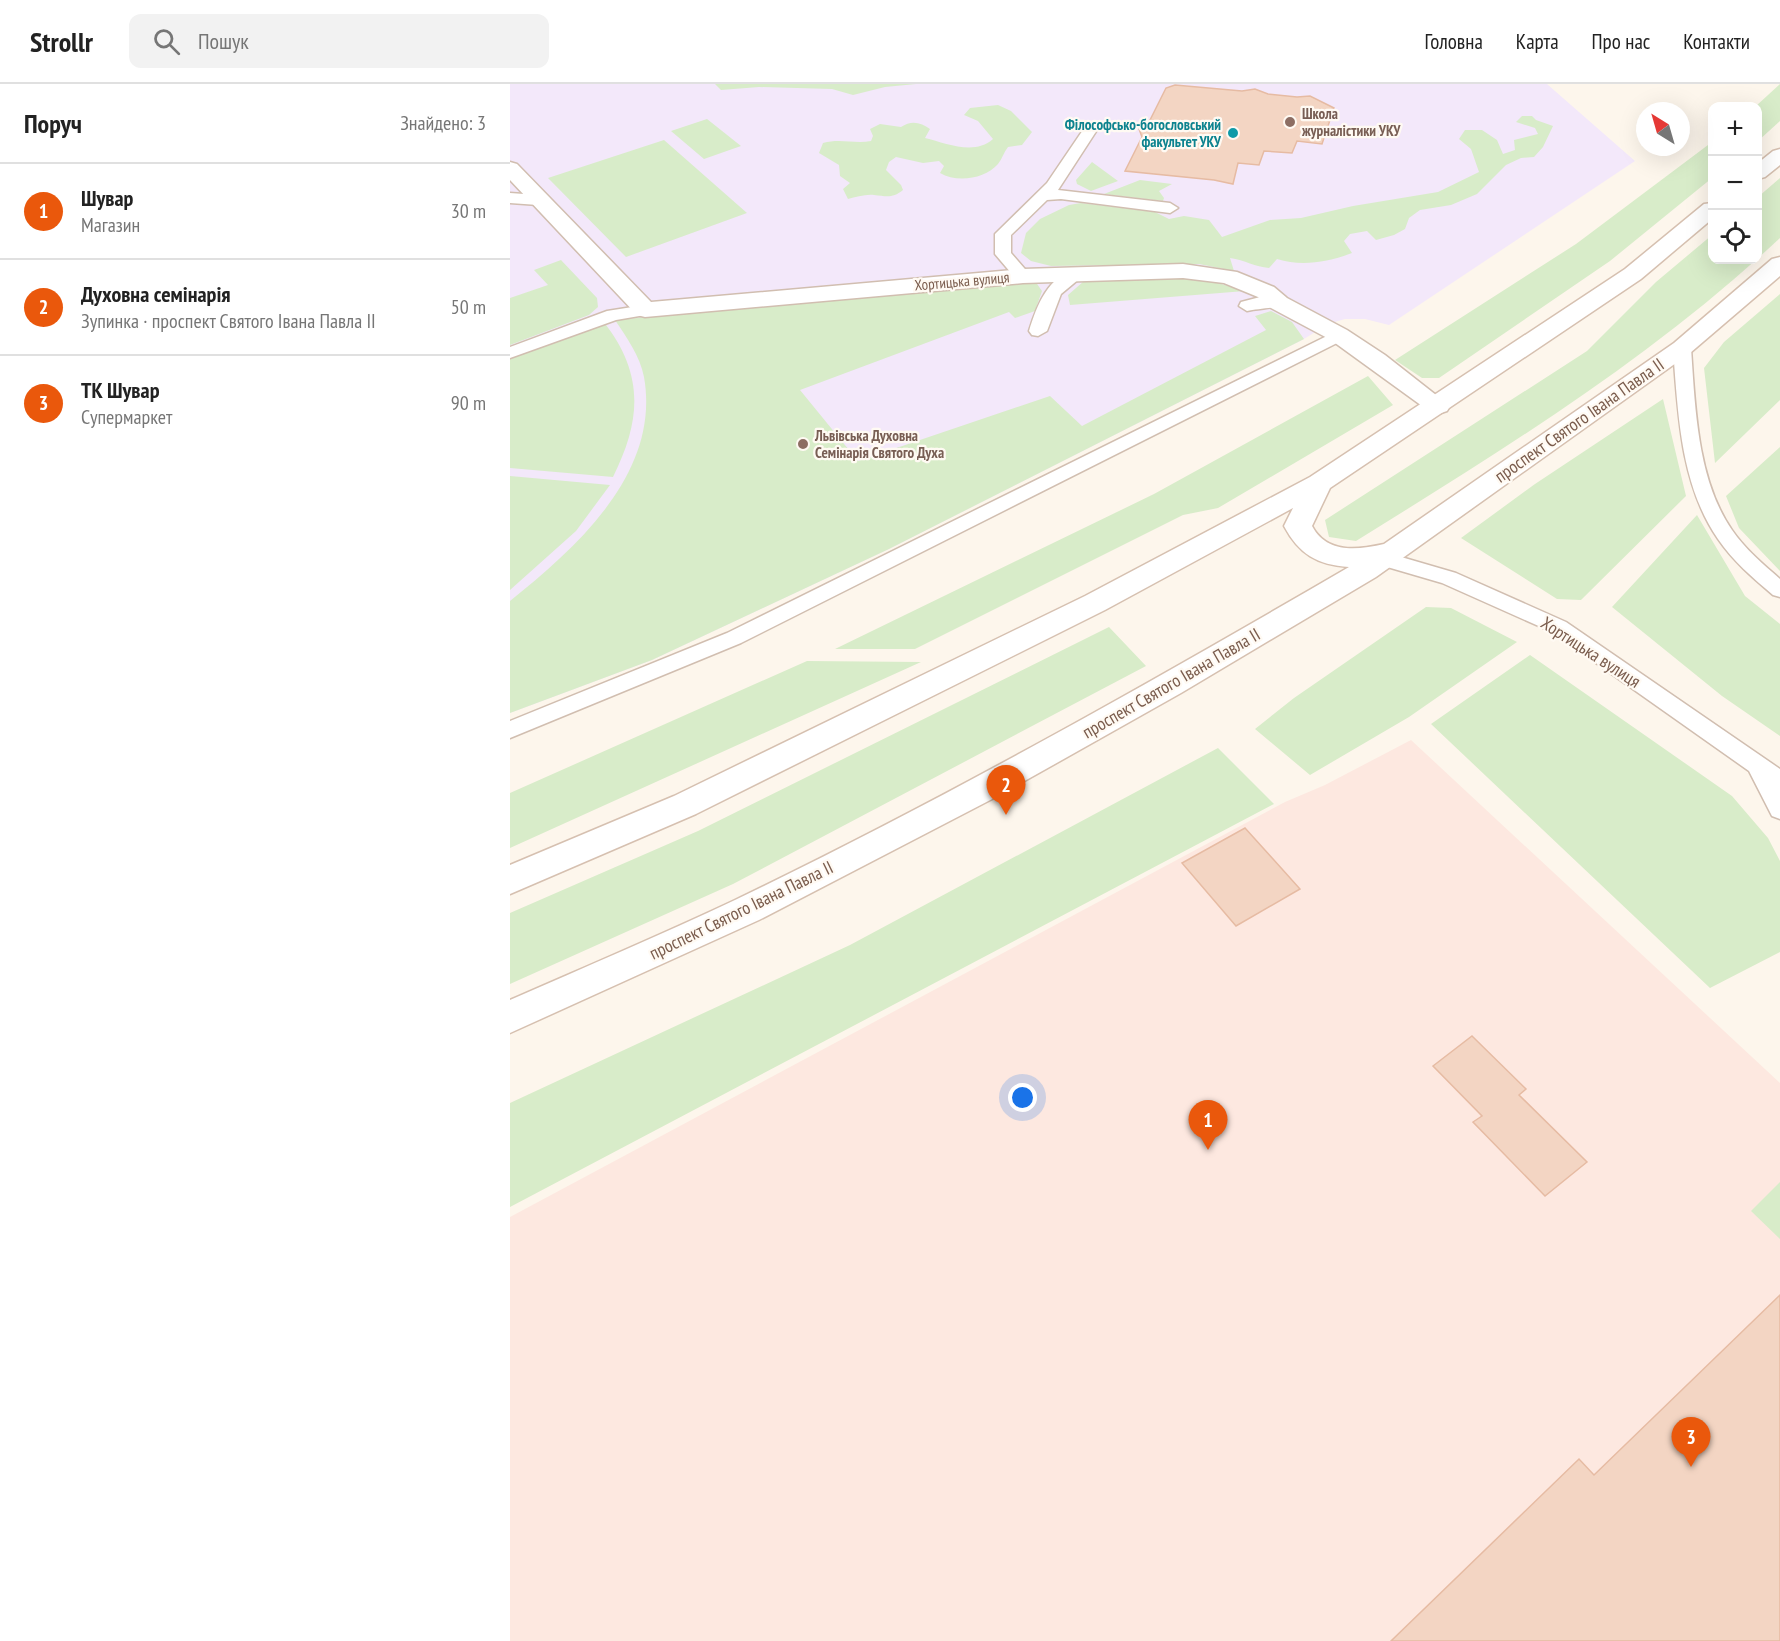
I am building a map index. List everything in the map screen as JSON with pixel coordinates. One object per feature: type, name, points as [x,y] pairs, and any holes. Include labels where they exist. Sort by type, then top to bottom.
[{"type":"main road","points":[[1762,170],[1780,155]]},
{"type":"main road","points":[[510,168],[645,310]]},
{"type":"main road","points":[[510,880],[696,800],[1095,603],[1319,483],[1438,406],[1633,274],[1708,214]]},
{"type":"main road","name":"проспект Святого Івана Павла II","points":[[510,1017],[747,910],[987,787],[1170,685],[1388,555],[1682,348],[1780,264]]},
{"type":"main road","name":"Хортицька вулиця","points":[[645,310],[1023,276],[1183,271],[1229,277],[1266,292],[1279,303],[1339,335],[1438,406]]},
{"type":"main road","points":[[1319,483],[1298,526],[1302,537],[1314,549],[1330,556],[1363,559],[1388,555]]},
{"type":"lane","points":[[1023,276],[1003,254],[1003,234],[1053,186],[1090,130]]},
{"type":"lane","points":[[1042,196],[1081,196],[1170,208]]},
{"type":"lane","points":[[510,198],[538,200]]},
{"type":"lane","points":[[1038,331],[1051,293],[1077,274]]},
{"type":"lane","points":[[1247,306],[1264,302],[1279,303]]},
{"type":"lane","points":[[510,353],[613,315],[645,310]]},
{"type":"lane","points":[[510,730],[734,638],[1339,335]]},
{"type":"lane","points":[[1682,348],[1687,412],[1704,491],[1720,528],[1752,565],[1780,590]]},
{"type":"lane","name":"Хортицька вулиця","points":[[1388,555],[1449,578],[1559,627],[1780,781]]},
{"type":"lane","points":[[1756,765],[1780,810]]},
{"type":"shaded area","name":"Львівська Духовна Семінарія Святого Духа","points":[[510,84],[1547,84],[1635,161],[1389,325],[1365,319],[1345,319],[1328,324],[1304,339],[889,549],[652,660],[510,713]]},
{"type":"shaded area","points":[[1411,740],[1780,1083],[1780,1641],[510,1641],[510,1217],[1285,802],[1325,785]]},
{"type":"green space","points":[[715,84],[916,84],[885,87],[853,95],[832,89],[759,87],[721,90]]},
{"type":"green space","points":[[1780,84],[1780,121],[1762,137],[1762,102]]},
{"type":"green space","points":[[998,105],[1011,111],[1032,132],[1022,145],[1008,147],[998,164],[978,176],[954,178],[940,173],[944,166],[939,161],[923,163],[896,157],[889,162],[886,170],[903,190],[892,196],[868,195],[848,199],[843,189],[850,183],[840,176],[839,165],[819,153],[823,143],[871,141],[873,136],[870,129],[880,124],[901,127],[920,123],[930,129],[925,138],[960,147],[977,147],[993,139],[978,121],[964,115],[970,108]]},
{"type":"green space","points":[[1522,116],[1532,116],[1536,120],[1553,126],[1543,147],[1534,157],[1521,158],[1506,165],[1477,194],[1451,205],[1420,210],[1409,218],[1405,229],[1394,235],[1376,240],[1367,231],[1350,234],[1344,241],[1352,253],[1334,259],[1296,263],[1277,259],[1269,268],[1230,258],[1234,271],[1199,264],[1051,266],[1031,261],[1021,253],[1026,233],[1040,219],[1069,205],[1081,203],[1155,212],[1169,219],[1184,216],[1209,220],[1222,237],[1270,220],[1301,218],[1353,206],[1438,192],[1479,172],[1471,149],[1459,139],[1465,130],[1482,130],[1497,140],[1503,154],[1515,150],[1514,140],[1538,134],[1535,128],[1516,122]]},
{"type":"green space","points":[[707,119],[741,146],[704,159],[671,131]]},
{"type":"green space","points":[[664,140],[747,213],[626,257],[548,178]]},
{"type":"green space","points":[[1708,145],[1708,181],[1610,261],[1439,378],[1422,378],[1395,360],[1576,244]]},
{"type":"green space","points":[[1092,162],[1118,181],[1091,191],[1077,184],[1076,180]]},
{"type":"green space","points":[[1780,178],[1780,238],[1762,254],[1762,194]]},
{"type":"green space","points":[[1140,180],[1172,184],[1159,191],[1164,198],[1163,201],[1104,194]]},
{"type":"green space","points":[[1708,238],[1708,264],[1751,264],[1681,323],[1629,362],[1467,472],[1356,541],[1329,537],[1325,520],[1587,351],[1656,282]]},
{"type":"green space","points":[[561,260],[597,298],[598,307],[589,315],[510,345],[510,298],[548,285],[534,270]]},
{"type":"green space","points":[[1201,278],[1245,291],[1070,305],[1068,295],[1084,281]]},
{"type":"green space","points":[[1035,281],[1042,291],[1035,311],[1015,318],[1009,312],[800,390],[858,461],[1050,396],[1082,426],[1266,330],[1255,316],[1271,311],[1292,322],[1304,339],[889,549],[652,660],[510,713],[510,601],[586,532],[608,505],[626,476],[640,445],[646,412],[644,377],[636,354],[615,320]]},
{"type":"green space","points":[[1780,294],[1780,400],[1715,463],[1704,368],[1724,342]]},
{"type":"green space","points":[[603,321],[626,359],[632,378],[634,397],[629,435],[623,456],[613,477],[510,468],[510,355]]},
{"type":"green space","points":[[1368,376],[1393,405],[1218,508],[1183,515],[915,649],[835,649],[1154,494]]},
{"type":"green space","points":[[1663,399],[1686,496],[1581,600],[1557,599],[1461,538],[1535,484]]},
{"type":"green space","points":[[1780,447],[1780,571],[1739,528],[1726,496]]},
{"type":"green space","points":[[510,476],[610,485],[576,531],[510,590]]},
{"type":"green space","points":[[1697,515],[1745,596],[1780,624],[1780,736],[1722,696],[1612,607]]},
{"type":"green space","points":[[1426,607],[1451,608],[1517,642],[1409,717],[1310,775],[1255,729],[1294,698]]},
{"type":"green space","points":[[1109,627],[1146,666],[733,884],[510,984],[510,913],[698,831]]},
{"type":"green space","points":[[1530,655],[1732,796],[1768,838],[1780,861],[1780,952],[1710,988],[1431,724]]},
{"type":"green space","points":[[807,661],[921,662],[510,848],[510,793]]},
{"type":"green space","points":[[1218,748],[1274,804],[510,1207],[510,1103],[850,945]]},
{"type":"green space","points":[[1780,1182],[1780,1239],[1751,1211]]},
{"type":"building","name":"Філософсько-богословський факультет УКУ","points":[[1175,85],[1242,91],[1255,89],[1268,94],[1310,96],[1334,108],[1322,144],[1297,141],[1292,153],[1264,151],[1259,165],[1238,163],[1233,184],[1125,171],[1142,137],[1139,129],[1150,120],[1166,88]]},
{"type":"building","points":[[1245,828],[1300,889],[1236,926],[1182,863]]},
{"type":"building","points":[[1472,1036],[1526,1089],[1519,1095],[1587,1162],[1545,1196],[1473,1122],[1482,1116],[1433,1066]]},
{"type":"building","points":[[1780,1295],[1780,1641],[1391,1641],[1579,1459],[1594,1475]]},
{"type":"place","name":"Школа журналістики УКУ","points":[[1290,122]]},
{"type":"place","name":"Філософсько-богословський факультет УКУ","points":[[1233,133]]},
{"type":"place","name":"Львівська Духовна Семінарія Святого Духа","points":[[803,444]]},
{"type":"place","name":"Духовна семінарія","points":[[1006,815]]},
{"type":"place","name":"Шувар","points":[[1208,1150]]},
{"type":"place","name":"ТК Шувар","points":[[1691,1467]]}]
